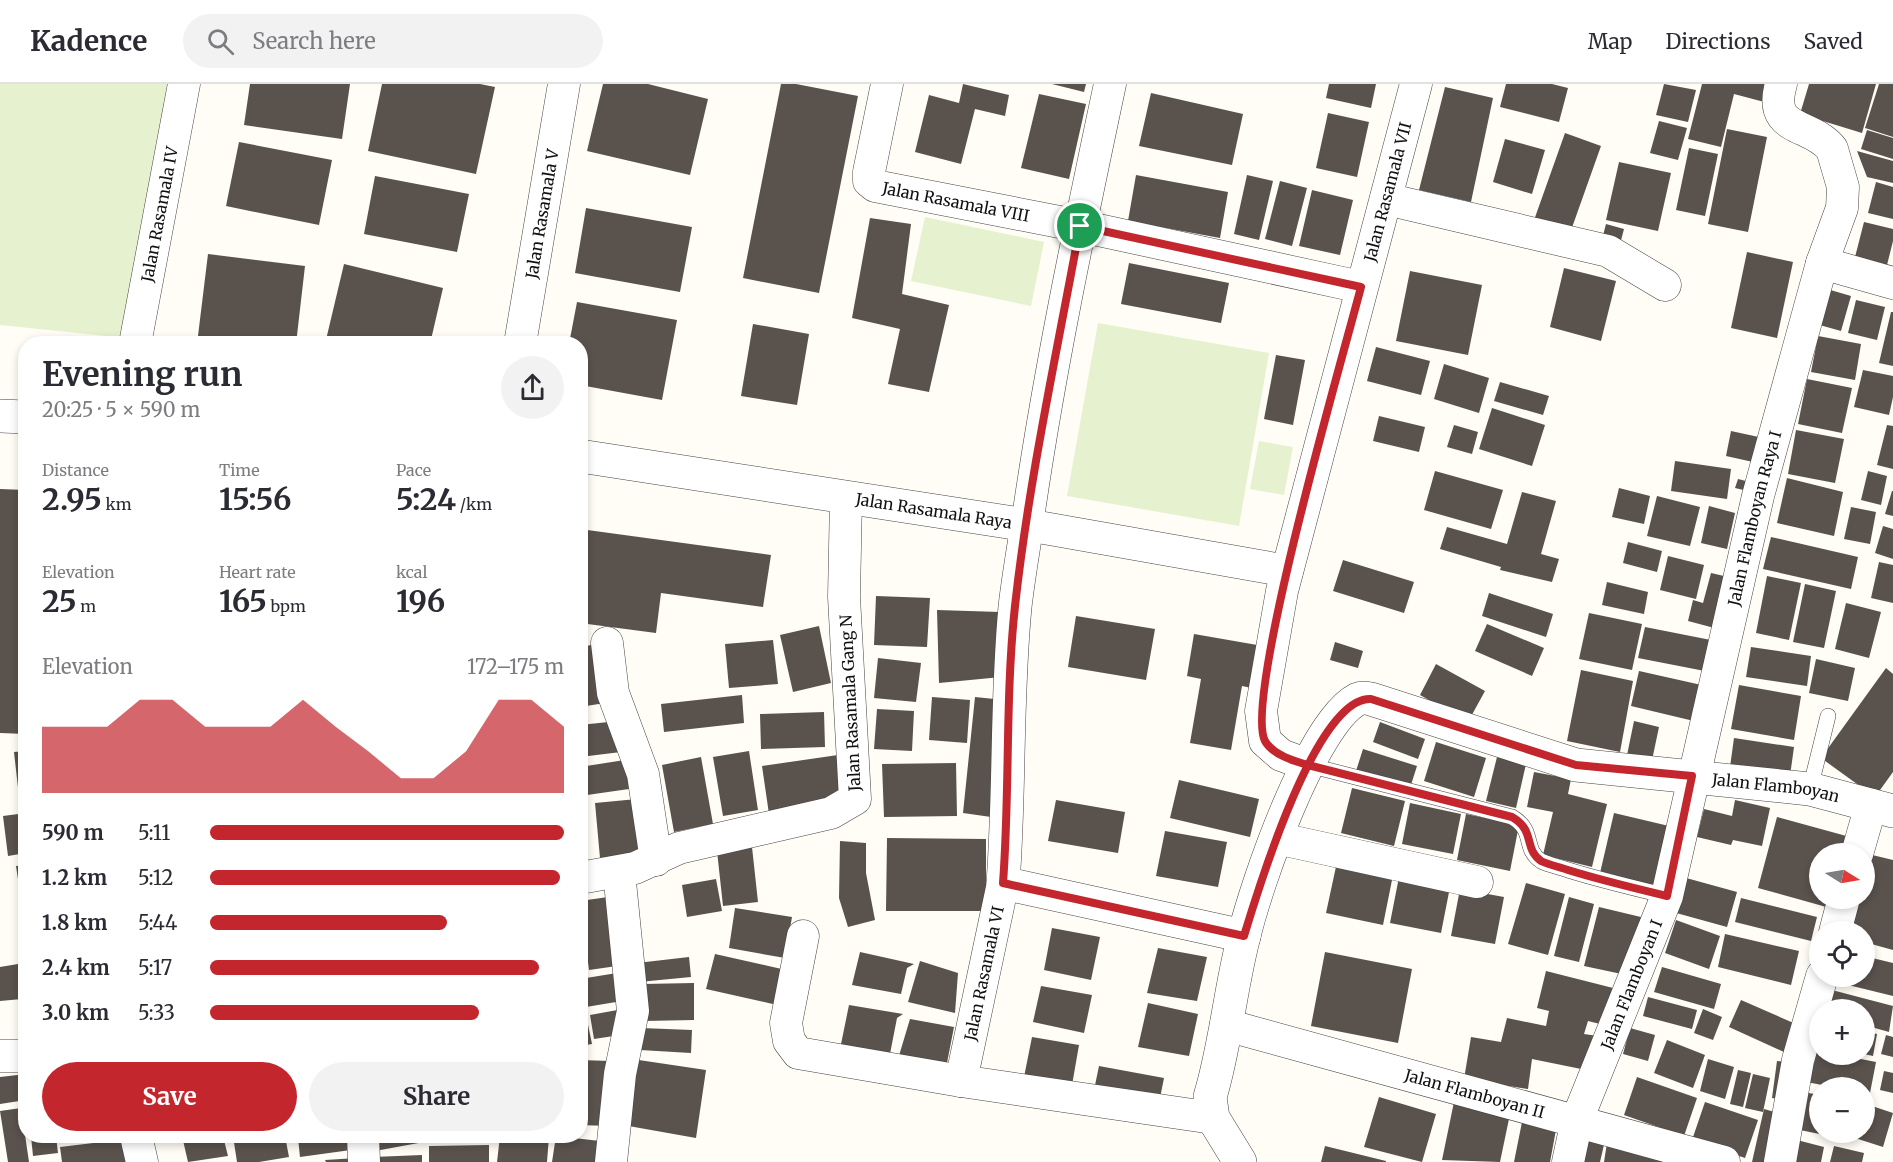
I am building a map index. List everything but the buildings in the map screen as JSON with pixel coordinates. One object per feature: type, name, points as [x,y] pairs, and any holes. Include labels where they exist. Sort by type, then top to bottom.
[{"type":"street","name":"Jalan Rasamala IV","points":[[137,336],[184,84]]},
{"type":"street","name":"Jalan Rasamala V","points":[[521,336],[564,84]]},
{"type":"street","name":"Jalan Rasamala VIII","points":[[887,84],[869,181],[875,186],[1080,226],[1361,287]]},
{"type":"street","name":"Jalan Rasamala VI","points":[[961,1081],[1003,883],[1008,811],[1008,742],[1015,606],[1036,462],[1080,226],[1110,84]]},
{"type":"street","name":"Jalan Rasamala VII","points":[[1308,765],[1281,755],[1265,741],[1261,711],[1287,571],[1416,84]]},
{"type":"street","name":"Jalan Flamboyan Raya I","points":[[1692,776],[1758,496],[1822,263],[1842,208],[1843,187],[1829,145],[1783,119],[1778,105],[1781,84]]},
{"type":"street","points":[[1386,199],[1608,250],[1665,285]]},
{"type":"street","points":[[1822,263],[1893,283]]},
{"type":"street","points":[[0,416],[18,417]]},
{"type":"street","name":"Jalan Rasamala Raya","points":[[588,457],[1027,525],[1287,571]]},
{"type":"street","name":"Jalan Rasamala Gang N","points":[[588,877],[619,872],[656,860],[679,848],[831,813],[855,800],[844,597],[846,498]]},
{"type":"street","points":[[607,643],[613,693],[643,774],[656,860]]},
{"type":"street","name":"Jalan Flamboyan","points":[[1244,936],[1276,838],[1308,765],[1347,707],[1360,698],[1371,699],[1576,765],[1810,789],[1882,808]]},
{"type":"street","name":"Jalan Flamboyan I","points":[[1568,1162],[1577,1120],[1667,896],[1692,776]]},
{"type":"street","points":[[1863,843],[1882,808]]},
{"type":"street","points":[[1276,838],[1477,882]]},
{"type":"street","points":[[611,1162],[620,1074],[633,1011],[619,872]]},
{"type":"street","points":[[1003,883],[1244,936],[1210,1097],[1213,1118],[1240,1162]]},
{"type":"street","points":[[803,936],[786,1023],[786,1034],[792,1048],[809,1056],[1213,1118]]},
{"type":"street","points":[[1780,1162],[1798,1060],[1819,987]]},
{"type":"street","name":"Jalan Flamboyan II","points":[[1226,1025],[1724,1162]]},
{"type":"street","points":[[0,1056],[18,1056]]},
{"type":"street","points":[[138,1143],[142,1162]]},
{"type":"street","points":[[363,1143],[364,1162]]},
{"type":"lane","points":[[1810,789],[1828,716]]},
{"type":"lane","points":[[1308,765],[1512,817],[1522,823],[1528,832],[1529,845],[1542,861],[1592,878],[1667,896]]},
{"type":"green space","points":[[0,84],[167,84],[126,336],[0,325]]},
{"type":"green space","points":[[925,217],[1044,242],[1031,306],[911,281]]},
{"type":"green space","points":[[1098,323],[1269,353],[1239,526],[1067,496]]},
{"type":"green space","points":[[1259,441],[1293,447],[1284,495],[1250,489]]},
{"type":"route","points":[[1080,226],[1036,462],[1015,606],[1008,742],[1008,811],[1003,883],[1244,936],[1276,838],[1298,785],[1308,765],[1326,736],[1347,707],[1360,698],[1371,699],[1576,765],[1692,776],[1667,896],[1592,878],[1542,861],[1529,845],[1528,832],[1522,823],[1512,817],[1308,765],[1298,762],[1281,755],[1265,741],[1261,711],[1282,591],[1361,287],[1080,226]]}]
